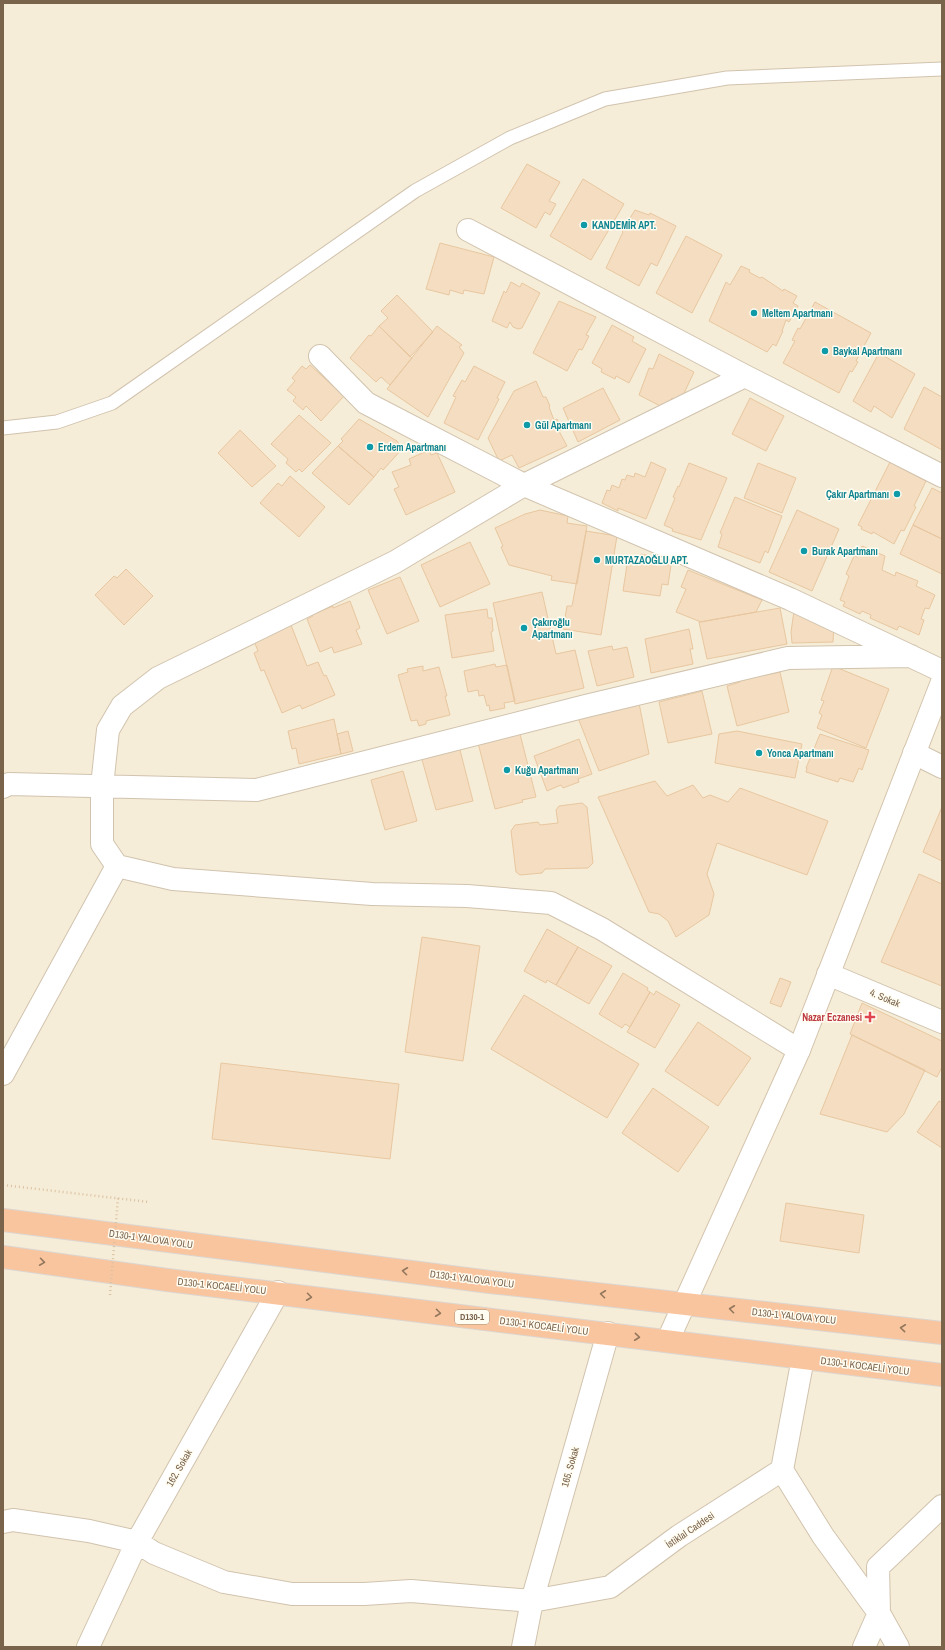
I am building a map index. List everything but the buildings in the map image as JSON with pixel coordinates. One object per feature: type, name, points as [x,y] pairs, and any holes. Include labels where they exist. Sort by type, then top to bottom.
[{"type":"highway","name":"D130-1 YALOVA YOLU","points":[[3,1220],[291,1258],[942,1333]]},
{"type":"highway","name":"D130-1 KOCAELİ YOLU","points":[[3,1257],[167,1280],[278,1292],[942,1375]]},
{"type":"street","points":[[468,230],[745,376],[942,476]]},
{"type":"street","points":[[320,356],[366,403],[524,485],[790,599],[942,671]]},
{"type":"street","points":[[745,376],[524,485],[395,562],[158,678],[122,706],[108,730],[102,786],[102,844],[117,866],[173,879],[372,894],[467,896],[551,903],[602,929],[799,1050]]},
{"type":"street","points":[[3,787],[9,784],[256,790],[586,706],[788,658],[911,656]]},
{"type":"street","points":[[668,1340],[799,1050],[942,682]]},
{"type":"street","points":[[914,753],[942,767]]},
{"type":"street","points":[[3,1074],[117,866]]},
{"type":"street","name":"4. Sokak","points":[[828,974],[942,1022]]},
{"type":"street","name":"162. Sokak","points":[[88,1647],[136,1542],[278,1292]]},
{"type":"street","name":"165. Sokak","points":[[532,1601],[608,1333]]},
{"type":"street","points":[[803,1358],[782,1470],[823,1536],[879,1613],[898,1647]]},
{"type":"street","name":"İstiklal Caddesi","points":[[3,1522],[13,1520],[89,1531],[136,1542],[154,1553],[224,1582],[292,1594],[364,1594],[411,1591],[532,1601],[610,1587],[679,1536],[782,1470]]},
{"type":"street","points":[[864,1647],[879,1613],[878,1567],[942,1506]]},
{"type":"street","points":[[523,1647],[532,1601]]},
{"type":"lane","points":[[3,428],[56,422],[112,403],[415,191],[510,138],[605,99],[727,78],[942,69]]},
{"type":"path","points":[[3,1185],[149,1202]]},
{"type":"path","points":[[110,1296],[118,1198]]},
{"type":"shaded area","points":[[3,3],[942,3],[942,1647],[3,1647]]},
{"type":"place","name":"KANDEMİR APT.","points":[[584,225]]},
{"type":"place","name":"Meltem Apartmanı","points":[[754,313]]},
{"type":"place","name":"Baykal Apartmanı","points":[[825,351]]},
{"type":"place","name":"Gül Apartmanı","points":[[527,425]]},
{"type":"place","name":"Erdem Apartmanı","points":[[370,447]]},
{"type":"place","name":"Çakır Apartmanı","points":[[897,494]]},
{"type":"place","name":"Burak Apartmanı","points":[[804,551]]},
{"type":"place","name":"MURTAZAOĞLU APT.","points":[[597,560]]},
{"type":"place","name":"Çakıroğlu Apartmanı","points":[[524,628]]},
{"type":"place","name":"Yonca Apartmanı","points":[[759,753]]},
{"type":"place","name":"Kuğu Apartmanı","points":[[507,770]]},
{"type":"place","name":"Nazar Eczanesi","points":[[870,1017]]}]
